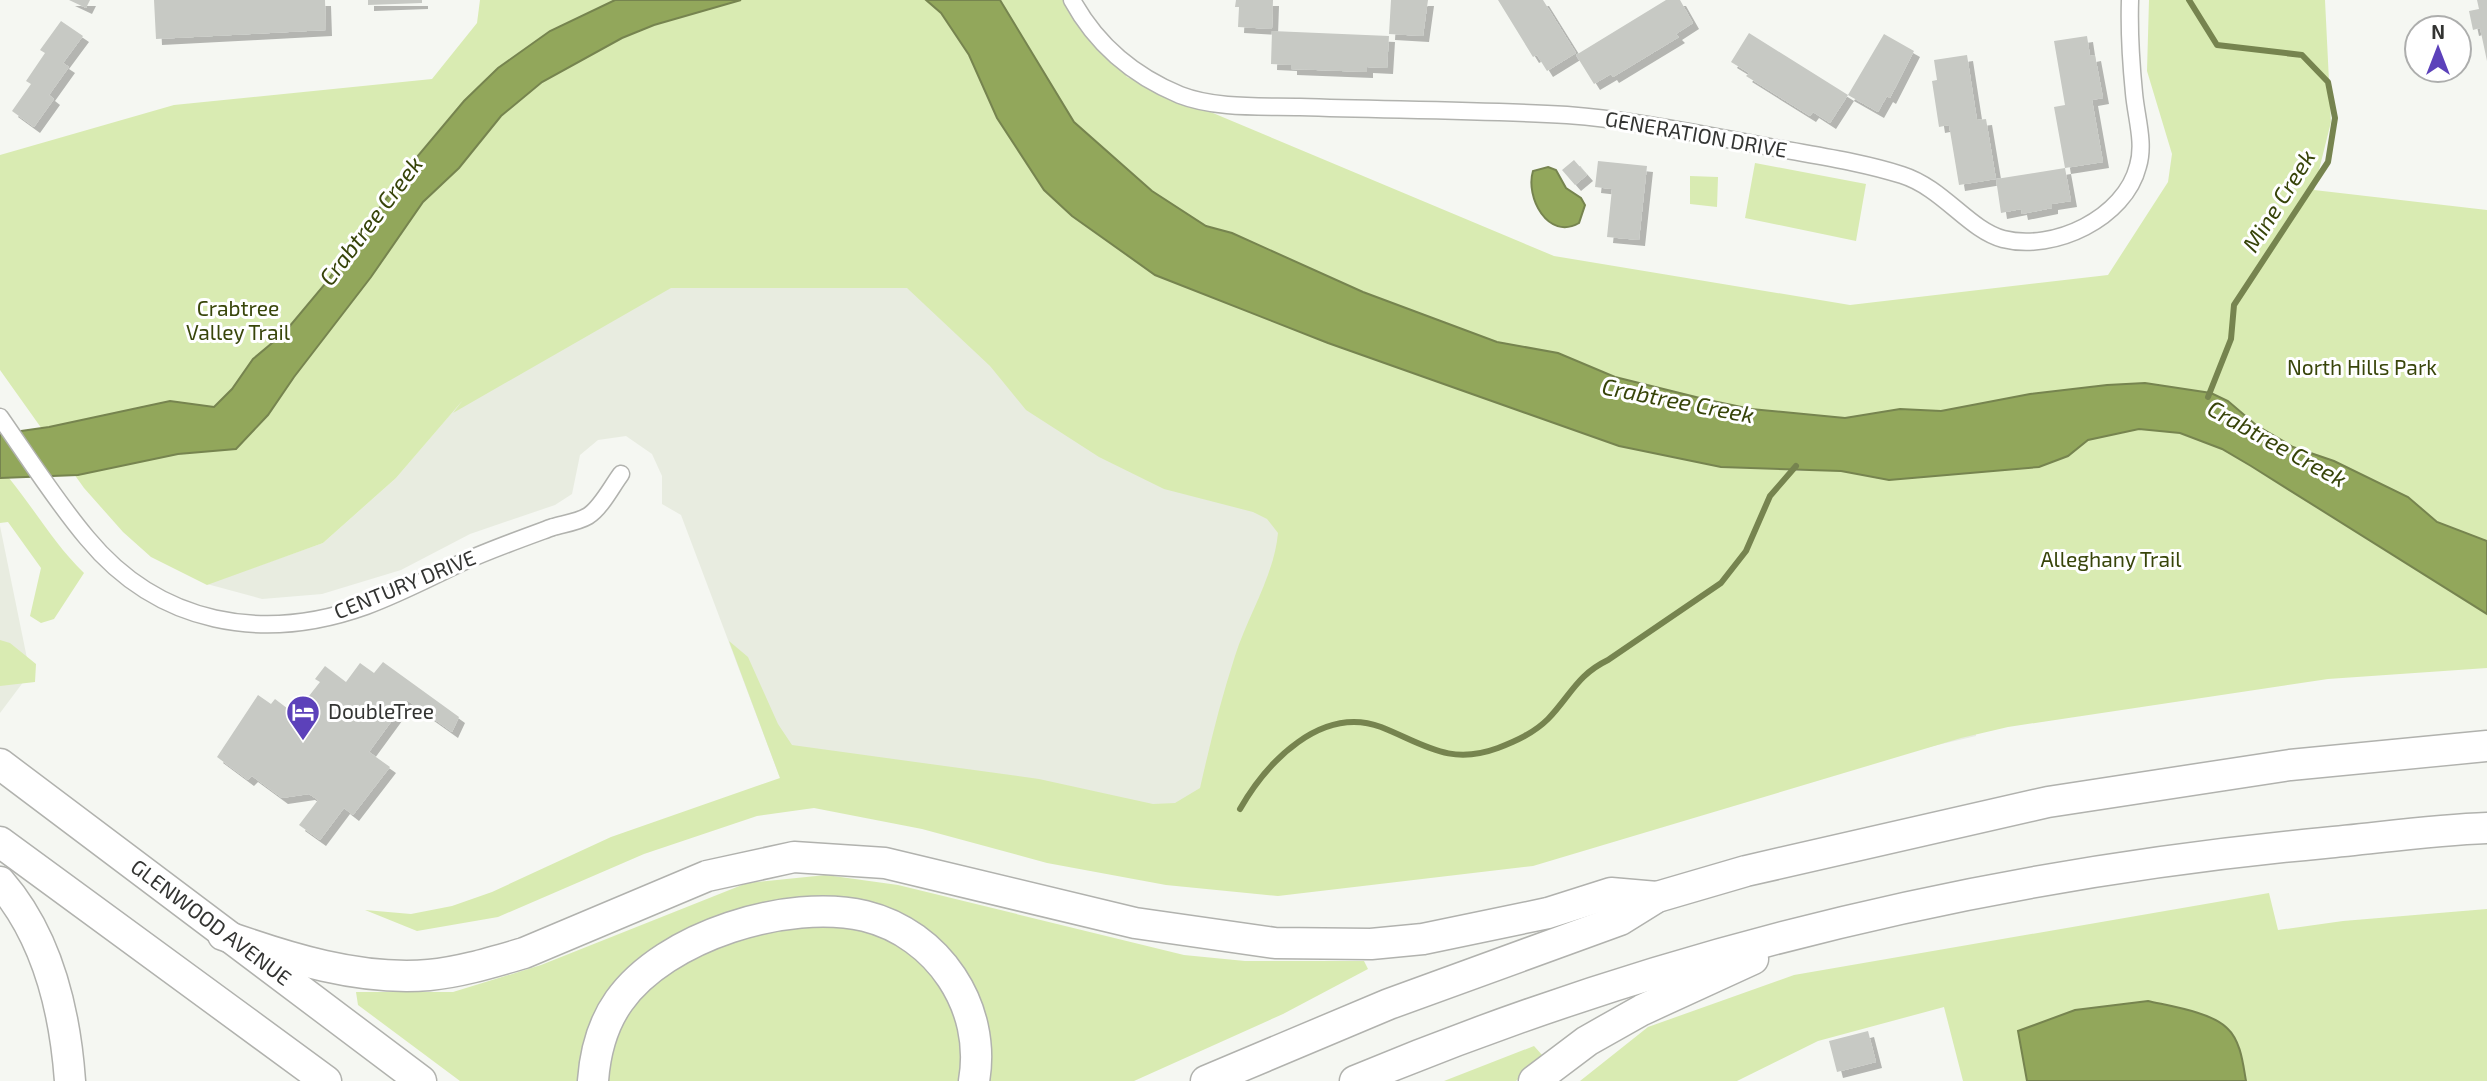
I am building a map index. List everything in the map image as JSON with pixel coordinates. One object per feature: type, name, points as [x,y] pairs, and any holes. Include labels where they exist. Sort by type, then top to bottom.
[{"type":"highway","points":[[1206,1081],[1389,1004],[1620,920],[1657,897],[1851,845],[2048,802],[2290,765],[2487,746]]},
{"type":"highway","name":"GLENWOOD AVENUE","points":[[0,764],[223,935],[421,1081]]},
{"type":"highway","points":[[1355,1081],[1454,1040],[1628,980],[1679,964],[1815,930],[2117,866],[2227,852],[2487,828]]},
{"type":"highway","points":[[0,842],[326,1081]]},
{"type":"highway","points":[[223,935],[264,950],[333,967],[394,976],[429,975],[492,963],[524,953],[707,876],[794,857],[886,863],[1135,923],[1275,943],[1371,944],[1423,939],[1548,913],[1611,893],[1657,897]]},
{"type":"highway","points":[[0,882],[21,912],[49,970],[64,1029],[70,1081]]},
{"type":"highway","points":[[593,1081],[598,1048],[608,1019],[631,987],[657,964],[693,943],[736,926],[783,916],[828,913],[862,915],[892,926],[916,940],[943,965],[961,990],[971,1019],[976,1052],[974,1081]]},
{"type":"highway","points":[[1534,1081],[1587,1041],[1642,1010],[1815,930]]},
{"type":"street","name":"GENERATION DRIVE","points":[[1072,0],[1096,37],[1114,54],[1136,71],[1184,97],[1237,104],[1469,110],[1643,123],[1902,175],[1942,194],[1961,212],[2003,239],[2032,240],[2082,229],[2102,218],[2130,188],[2138,166],[2141,143],[2133,83],[2130,0]]},
{"type":"street","name":"CENTURY DRIVE","points":[[0,417],[68,513],[109,562],[175,606],[217,621],[286,624],[327,617],[366,606],[467,560],[589,516],[621,474]]},
{"type":"shaded area","points":[[799,229],[1477,513],[1567,394],[1959,434],[1976,736],[1476,853],[780,778],[681,515],[662,504],[662,476],[652,454],[626,436],[598,440],[580,455],[572,494],[555,505],[470,534],[401,570],[322,594],[262,599],[207,584],[323,543],[396,478],[526,326]]},
{"type":"shaded area","points":[[0,526],[30,673],[0,713]]},
{"type":"green space","points":[[480,0],[1075,0],[1127,77],[1554,256],[1850,305],[2108,275],[2168,182],[2172,154],[2147,71],[2149,0],[2325,0],[2331,122],[2314,190],[2487,210],[2487,668],[2328,679],[2008,727],[1961,738],[1533,866],[1278,896],[1166,885],[1047,863],[922,829],[814,808],[757,816],[644,854],[498,917],[417,931],[365,910],[411,914],[452,906],[492,892],[611,837],[780,778],[729,641],[748,657],[778,724],[792,745],[1039,779],[1153,804],[1175,803],[1200,788],[1230,672],[1271,565],[1278,533],[1267,519],[1253,512],[1164,489],[1099,457],[1026,410],[990,366],[907,288],[671,288],[453,413],[463,400],[396,478],[323,543],[207,585],[151,557],[123,532],[84,488],[0,370],[0,155],[174,105],[432,79],[477,23]],"holes":[[[1566,395],[1878,442],[1959,427],[1960,474],[1889,480],[1841,471],[1792,471],[1619,446],[1581,430],[1547,421]]]},
{"type":"green space","points":[[1755,163],[1866,184],[1856,241],[1745,218]]},
{"type":"green space","points":[[1690,176],[1718,177],[1717,207],[1690,204]]},
{"type":"green space","points":[[0,478],[9,478],[54,539],[84,573],[54,619],[41,623],[30,616],[41,568],[8,522],[0,523]]},
{"type":"green space","points":[[0,640],[10,643],[36,664],[35,682],[0,686]]},
{"type":"green space","points":[[826,875],[898,885],[1184,955],[1245,961],[1364,961],[1368,969],[1283,1014],[1134,1081],[987,1081],[992,1050],[970,978],[924,928],[867,906],[678,937],[611,987],[584,1041],[584,1081],[460,1081],[358,1005],[356,992],[453,992],[541,965],[747,883]]},
{"type":"green space","points":[[2269,893],[2278,930],[2343,921],[2487,909],[2487,1081],[1963,1081],[1944,1007],[1818,1041],[1737,1081],[1580,1081],[1648,1027],[1794,975]]},
{"type":"green space","points":[[789,925],[854,925],[882,935],[905,948],[924,963],[939,981],[951,1002],[958,1025],[961,1081],[604,1081],[610,1044],[620,1017],[637,994],[670,967],[709,946],[749,931]]},
{"type":"green space","points":[[1534,1046],[1543,1056],[1516,1081],[1444,1081]]},
{"type":"water","name":"Crabtree Creek","points":[[615,0],[741,0],[654,25],[622,38],[542,82],[501,116],[459,168],[423,202],[268,415],[236,449],[178,454],[78,475],[0,478],[0,434],[49,427],[170,401],[214,407],[232,389],[253,359],[284,333],[325,284],[411,164],[464,101],[498,68],[550,31]]},
{"type":"water","name":"Crabtree Creek","points":[[926,0],[1000,0],[1074,122],[1152,191],[1206,226],[1232,233],[1363,292],[1497,342],[1558,353],[1615,377],[1751,409],[1845,418],[1900,409],[1941,411],[2030,394],[2145,383],[2211,393],[2228,401],[2256,425],[2293,447],[2334,461],[2408,497],[2437,522],[2487,541],[2487,614],[2251,466],[2222,449],[2180,433],[2139,429],[2088,440],[2068,456],[2039,467],[1889,480],[1841,471],[1721,467],[1619,446],[1328,343],[1155,275],[1072,216],[1044,190],[997,118],[969,55],[941,13]]},
{"type":"water","points":[[1548,167],[1556,170],[1566,188],[1581,198],[1585,205],[1579,223],[1568,227],[1558,226],[1541,213],[1536,204],[1532,193],[1533,171]]},
{"type":"water","points":[[2148,1001],[2201,1014],[2220,1022],[2232,1033],[2238,1046],[2246,1081],[2027,1081],[2018,1031],[2075,1010]]},
{"type":"building","points":[[69,0],[90,0],[86,8]]},
{"type":"building","points":[[154,0],[325,0],[326,30],[156,39]]},
{"type":"building","points":[[368,0],[422,0],[422,3],[368,5]]},
{"type":"building","points":[[1236,0],[1273,0],[1272,29],[1238,27],[1239,7],[1235,7]]},
{"type":"building","points":[[1391,0],[1428,0],[1423,36],[1389,34]]},
{"type":"building","points":[[1498,0],[1543,0],[1576,53],[1547,71],[1537,55],[1533,57]]},
{"type":"building","points":[[1666,0],[1680,0],[1693,23],[1676,34],[1679,37],[1613,77],[1611,74],[1594,84],[1576,55]]},
{"type":"building","points":[[2477,0],[2487,0],[2487,61],[2480,28],[2473,30],[2473,14],[2469,11],[2479,9]]},
{"type":"building","points":[[61,21],[83,36],[63,63],[69,67],[49,95],[54,99],[34,127],[12,111],[31,84],[26,81],[45,53],[40,50]]},
{"type":"building","points":[[1272,31],[1389,36],[1387,68],[1367,67],[1367,72],[1291,69],[1291,65],[1271,64]]},
{"type":"building","points":[[1749,33],[1848,95],[1830,123],[1813,112],[1810,116],[1746,76],[1749,73],[1731,62]]},
{"type":"building","points":[[1884,34],[1914,51],[1890,98],[1887,96],[1878,112],[1848,95]]},
{"type":"building","points":[[2087,36],[2090,56],[2095,55],[2103,98],[2092,100],[2103,162],[2065,168],[2054,107],[2065,105],[2054,41]]},
{"type":"building","points":[[1967,55],[1977,120],[1986,119],[1996,179],[1959,185],[1949,125],[1939,127],[1932,81],[1937,80],[1934,60]]},
{"type":"building","points":[[1574,160],[1587,175],[1575,185],[1562,170]]},
{"type":"building","points":[[1598,161],[1647,166],[1639,240],[1607,237],[1612,189],[1595,187]]},
{"type":"building","points":[[2065,168],[2071,201],[2022,214],[2021,209],[2001,213],[1996,179]]},
{"type":"building","name":"DoubleTree","points":[[383,662],[459,717],[452,732],[407,700],[369,752],[390,767],[353,815],[344,808],[320,840],[299,825],[318,800],[309,794],[282,798],[252,776],[248,780],[217,757],[258,695],[271,704],[275,699],[300,718],[314,700],[309,696],[320,682],[315,679],[325,666],[346,682],[360,663],[374,673]]},
{"type":"building","points":[[1868,1031],[1876,1062],[1837,1072],[1829,1041]]},
{"type":"waterway","name":"Mine Creek","points":[[2189,0],[2217,45],[2302,55],[2328,82],[2335,118],[2328,162],[2234,305],[2231,339],[2208,397]]},
{"type":"waterway","points":[[1240,809],[1265,773],[1298,742],[1337,724],[1359,722],[1381,727],[1437,751],[1465,755],[1498,748],[1531,732],[1548,719],[1589,672],[1721,583],[1746,551],[1770,496],[1796,466]]},
{"type":"place","name":"DoubleTree","points":[[303,742]]},
{"type":"park label","name":"Crabtree Valley Trail","points":[[238,321]]},
{"type":"park label","name":"North Hills Park","points":[[2362,368]]},
{"type":"park label","name":"Alleghany Trail","points":[[2111,560]]}]
